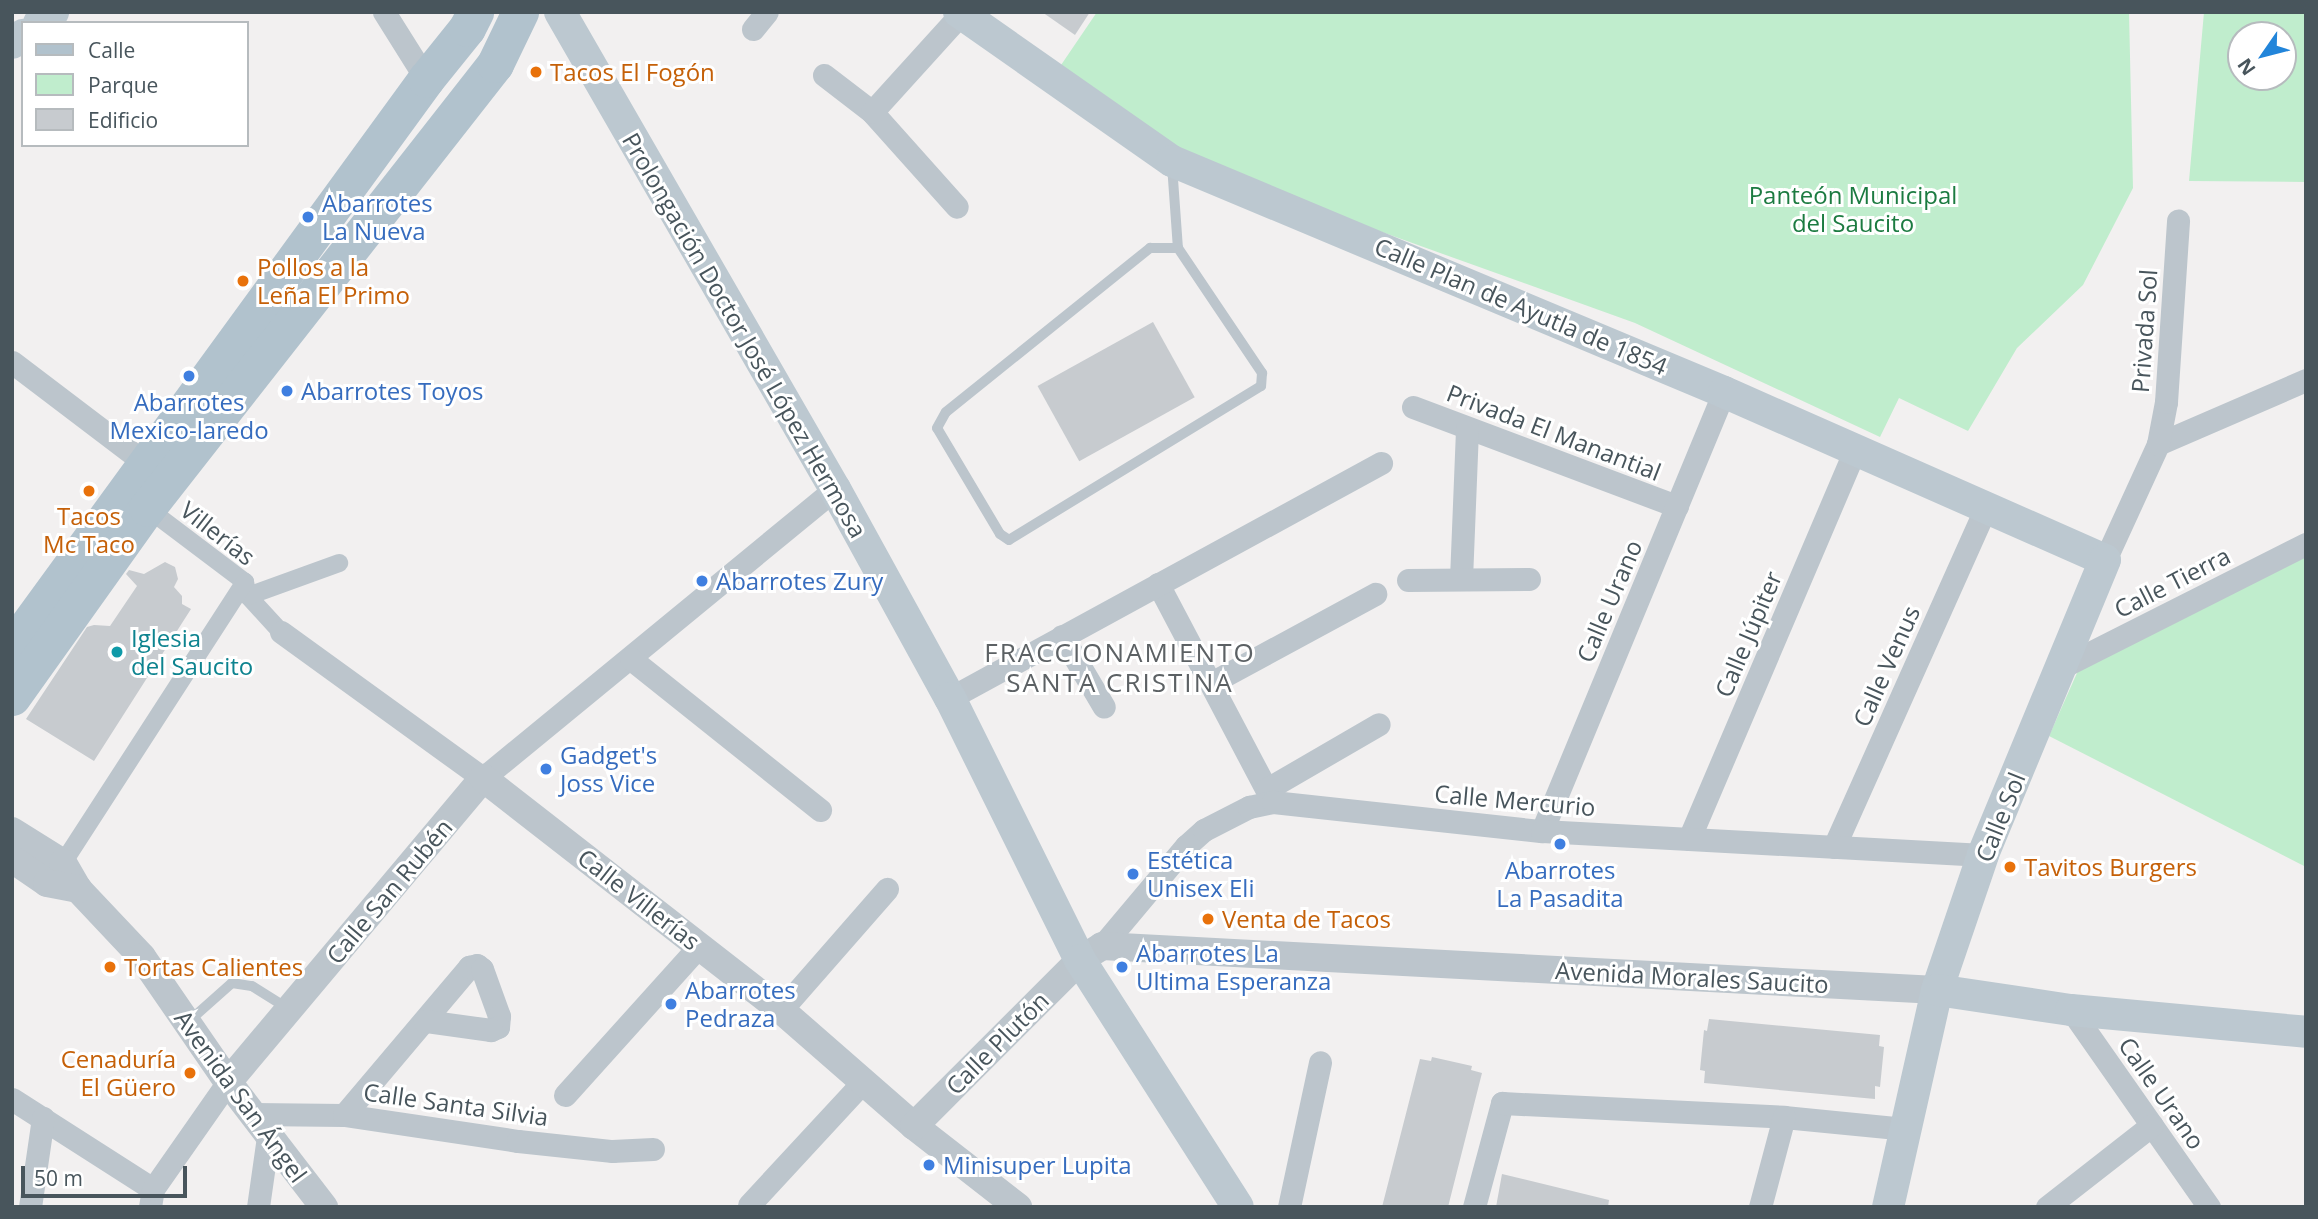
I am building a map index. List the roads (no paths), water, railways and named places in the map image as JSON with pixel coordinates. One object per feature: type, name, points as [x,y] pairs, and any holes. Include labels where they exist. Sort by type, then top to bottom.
[{"type":"main road","points":[[12,647],[426,79],[467,28],[475,12]]},
{"type":"main road","points":[[12,697],[147,509],[495,64],[520,12]]},
{"type":"main road","name":"Prolongación Doctor José López Hermosa","points":[[560,12],[835,489],[1091,953],[1238,1207]]},
{"type":"main road","name":"Calle Plan de Ayutla de 1854","points":[[960,13],[1172,161],[1724,391],[2105,560]]},
{"type":"main road","name":"Calle Sol","points":[[1888,1207],[1937,990],[1983,855],[2105,560]]},
{"type":"main road","name":"Avenida Morales Saucito","points":[[1937,990],[2071,1010],[2306,1032]]},
{"type":"street","points":[[384,12],[426,79]]},
{"type":"street","points":[[872,112],[960,13]]},
{"type":"street","points":[[824,75],[872,112],[957,207]]},
{"type":"street","name":"Privada Sol","points":[[2158,444],[2165,402],[2178,220]]},
{"type":"street","points":[[12,362],[145,463]]},
{"type":"street","points":[[2158,444],[2306,380]]},
{"type":"street","name":"Calle Urano","points":[[1542,831],[1724,391]]},
{"type":"street","name":"Privada El Manantial","points":[[1413,407],[1677,506]]},
{"type":"street","points":[[1461,579],[1467,428]]},
{"type":"street","name":"Calle Sol","points":[[2105,560],[2158,444]]},
{"type":"street","name":"Calle Júpiter","points":[[1689,839],[1855,449]]},
{"type":"street","points":[[950,698],[1381,463]]},
{"type":"street","points":[[483,779],[835,489]]},
{"type":"street","name":"Calle Venus","points":[[1834,847],[1986,507]]},
{"type":"street","name":"Villerías","points":[[147,509],[246,589],[281,632]]},
{"type":"street","name":"Calle Tierra","points":[[2062,667],[2306,544]]},
{"type":"street","points":[[63,863],[246,589],[339,563]]},
{"type":"street","points":[[1408,580],[1529,579]]},
{"type":"street","points":[[1158,584],[1270,796],[1380,724]]},
{"type":"street","points":[[1211,682],[1375,594]]},
{"type":"street","name":"Calle Villerías","points":[[281,632],[483,779],[700,945],[781,1010],[914,1126],[1018,1207]]},
{"type":"street","points":[[1062,636],[1104,707]]},
{"type":"street","points":[[631,659],[820,810]]},
{"type":"street","name":"Calle San Rubén","points":[[151,1198],[228,1082],[483,779]]},
{"type":"street","name":"Calle Mercurio","points":[[1091,953],[1186,846],[1204,830],[1270,796],[1542,831],[1983,855]]},
{"type":"street","name":"Avenida San Ángel","points":[[12,831],[63,863],[78,889],[142,957],[251,1114],[324,1207]]},
{"type":"street","points":[[12,859],[47,883],[78,889]]},
{"type":"street","points":[[781,1010],[887,889]]},
{"type":"street","points":[[565,1095],[700,945]]},
{"type":"street","name":"Avenida Morales Saucito","points":[[1091,953],[1937,990]]},
{"type":"street","name":"Calle Plutón","points":[[914,1126],[1091,953]]},
{"type":"street","name":"Calle Urano","points":[[2071,1010],[2209,1207]]},
{"type":"street","points":[[344,1115],[425,1021]]},
{"type":"street","points":[[1289,1207],[1321,1062]]},
{"type":"street","points":[[749,1205],[864,1081]]},
{"type":"street","points":[[12,1098],[151,1198]]},
{"type":"street","points":[[1475,1207],[1502,1103],[1784,1117],[1907,1129]]},
{"type":"street","name":"Calle Santa Silvia","points":[[251,1114],[344,1115],[518,1141],[612,1151],[653,1149]]},
{"type":"street","points":[[1760,1207],[1784,1117]]},
{"type":"street","points":[[30,1207],[43,1118]]},
{"type":"street","points":[[2048,1207],[2152,1125]]},
{"type":"street","points":[[258,1207],[268,1137]]},
{"type":"lane","points":[[1172,161],[1178,248],[1262,373],[1261,386],[1009,540],[1000,534],[937,428],[946,412],[1150,248],[1178,248]]},
{"type":"lane","points":[[187,1023],[232,983],[251,986],[289,1010]]},
{"type":"place","name":"Tacos El Fogón","points":[[536,72]]},
{"type":"place","name":"Abarrotes La Nueva","points":[[308,217]]},
{"type":"place","name":"Pollos a la Leña El Primo","points":[[243,281]]},
{"type":"place","name":"Abarrotes Mexico-laredo","points":[[189,376]]},
{"type":"place","name":"Abarrotes Toyos","points":[[287,391]]},
{"type":"place","name":"Tacos Mc Taco","points":[[89,491]]},
{"type":"place","name":"Abarrotes Zury","points":[[702,581]]},
{"type":"place","name":"Iglesia del Saucito","points":[[117,652]]},
{"type":"place","name":"Gadget's Joss Vice","points":[[546,769]]},
{"type":"place","name":"Abarrotes La Pasadita","points":[[1560,844]]},
{"type":"place","name":"Tavitos Burgers","points":[[2010,867]]},
{"type":"place","name":"Estética Unisex Eli","points":[[1133,874]]},
{"type":"place","name":"Venta de Tacos","points":[[1208,919]]},
{"type":"place","name":"Tortas Calientes","points":[[110,967]]},
{"type":"place","name":"Abarrotes La Ultima Esperanza","points":[[1122,967]]},
{"type":"place","name":"Abarrotes Pedraza","points":[[671,1004]]},
{"type":"place","name":"Cenaduría El Güero","points":[[190,1073]]},
{"type":"place","name":"Minisuper Lupita","points":[[929,1165]]},
{"type":"district","name":"FRACCIONAMIENTO SANTA CRISTINA","points":[[1120,668]]},
{"type":"park label","name":"Panteón Municipal del Saucito","points":[[1853,209]]}]
